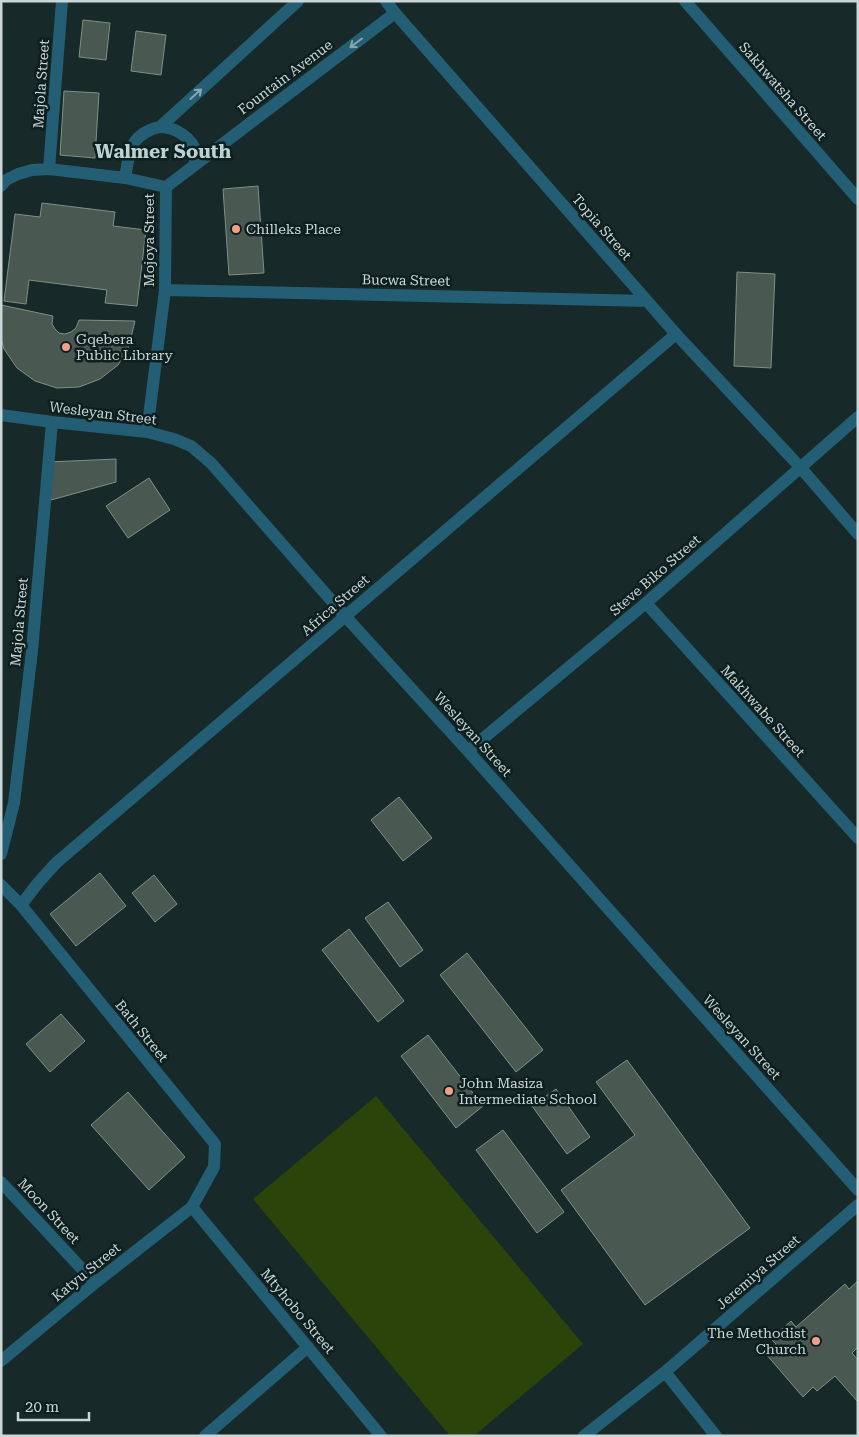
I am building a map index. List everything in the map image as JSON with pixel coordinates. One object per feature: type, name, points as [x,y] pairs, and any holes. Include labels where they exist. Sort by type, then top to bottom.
[{"type":"street","name":"Majola Street","points":[[49,169],[62,1]]},
{"type":"street","points":[[125,178],[135,142],[143,133],[160,127],[298,1]]},
{"type":"street","name":"Topia Street","points":[[386,1],[676,334],[800,468]]},
{"type":"street","name":"Sakhwatsha Street","points":[[686,1],[858,200]]},
{"type":"street","name":"Fountain Avenue","points":[[166,187],[395,13]]},
{"type":"street","points":[[160,127],[185,136],[196,153],[194,165]]},
{"type":"street","name":"Mojoya Street","points":[[1,186],[6,180],[18,174],[32,170],[49,169],[125,178],[166,187],[164,290],[147,432]]},
{"type":"street","name":"Bucwa Street","points":[[164,290],[647,301]]},
{"type":"street","name":"Africa Street","points":[[21,906],[56,863],[676,334]]},
{"type":"street","name":"Wesleyan Street","points":[[1,415],[147,432],[174,439],[191,446],[211,463],[344,616],[468,751],[858,1190]]},
{"type":"street","name":"Steve Biko Street","points":[[468,751],[646,603],[858,416]]},
{"type":"street","name":"Majola Street","points":[[1,854],[14,803],[32,651],[52,422]]},
{"type":"street","points":[[800,468],[858,534]]},
{"type":"street","name":"Makhwabe Street","points":[[646,603],[858,838]]},
{"type":"street","name":"Bath Street","points":[[1,885],[21,906],[215,1144],[214,1167],[192,1207]]},
{"type":"street","name":"Moon Street","points":[[1,1182],[95,1283]]},
{"type":"street","name":"Jeremiya Street","points":[[584,1436],[665,1372],[858,1205]]},
{"type":"street","name":"Katyu Street","points":[[1,1361],[95,1283],[192,1207]]},
{"type":"street","name":"Mtyhobo Street","points":[[192,1207],[381,1436]]},
{"type":"street","points":[[205,1436],[308,1346]]},
{"type":"street","points":[[665,1372],[716,1436]]},
{"type":"green space","points":[[376,1096],[583,1344],[474,1436],[450,1436],[253,1199]]},
{"type":"building","points":[[83,20],[110,23],[106,60],[79,57]]},
{"type":"building","points":[[136,31],[166,35],[161,75],[131,71]]},
{"type":"building","points":[[64,91],[99,93],[95,158],[60,155]]},
{"type":"building","points":[[258,186],[264,273],[229,275],[223,189]]},
{"type":"building","points":[[42,203],[115,212],[113,226],[146,230],[137,306],[105,303],[107,290],[29,280],[26,304],[4,301],[15,214],[40,217]]},
{"type":"building","points":[[737,272],[775,274],[771,368],[734,366]]},
{"type":"building","name":"Gqebera Public Library","points":[[1,305],[53,316],[52,324],[55,329],[59,333],[65,334],[76,328],[79,320],[135,321],[129,346],[118,365],[100,379],[79,387],[57,388],[35,381],[17,368],[4,349],[1,339]]},
{"type":"building","points":[[116,459],[116,482],[51,500],[48,462]]},
{"type":"building","points":[[149,478],[170,510],[128,538],[106,506]]},
{"type":"building","points":[[399,797],[432,838],[403,861],[371,820]]},
{"type":"building","points":[[100,873],[126,906],[76,946],[50,914]]},
{"type":"building","points":[[154,875],[177,904],[155,922],[132,893]]},
{"type":"building","points":[[388,902],[423,950],[400,967],[365,918]]},
{"type":"building","points":[[349,929],[404,1001],[378,1022],[322,950]]},
{"type":"building","points":[[467,953],[543,1050],[516,1072],[440,975]]},
{"type":"building","points":[[61,1014],[85,1041],[50,1072],[26,1044]]},
{"type":"building","points":[[428,1035],[483,1106],[456,1128],[401,1056]]},
{"type":"building","points":[[627,1060],[750,1228],[645,1305],[561,1190],[635,1135],[596,1082]]},
{"type":"building","points":[[556,1089],[590,1137],[567,1154],[532,1106]]},
{"type":"building","points":[[128,1092],[185,1157],[149,1190],[91,1125]]},
{"type":"building","points":[[503,1130],[564,1212],[537,1233],[476,1150]]},
{"type":"building","name":"The Methodist Church","points":[[858,1281],[858,1347],[852,1353],[858,1360],[858,1402],[835,1376],[817,1391],[813,1387],[803,1397],[765,1353],[776,1344],[771,1339],[791,1321],[796,1327],[845,1284],[849,1289]]},
{"type":"place","name":"Chilleks Place","points":[[236,229]]},
{"type":"place","name":"Gqebera Public Library","points":[[66,347]]},
{"type":"place","name":"John Masiza Intermediate School","points":[[449,1091]]},
{"type":"place","name":"The Methodist Church","points":[[816,1341]]},
{"type":"district","name":"Walmer South","points":[[163,151]]}]
